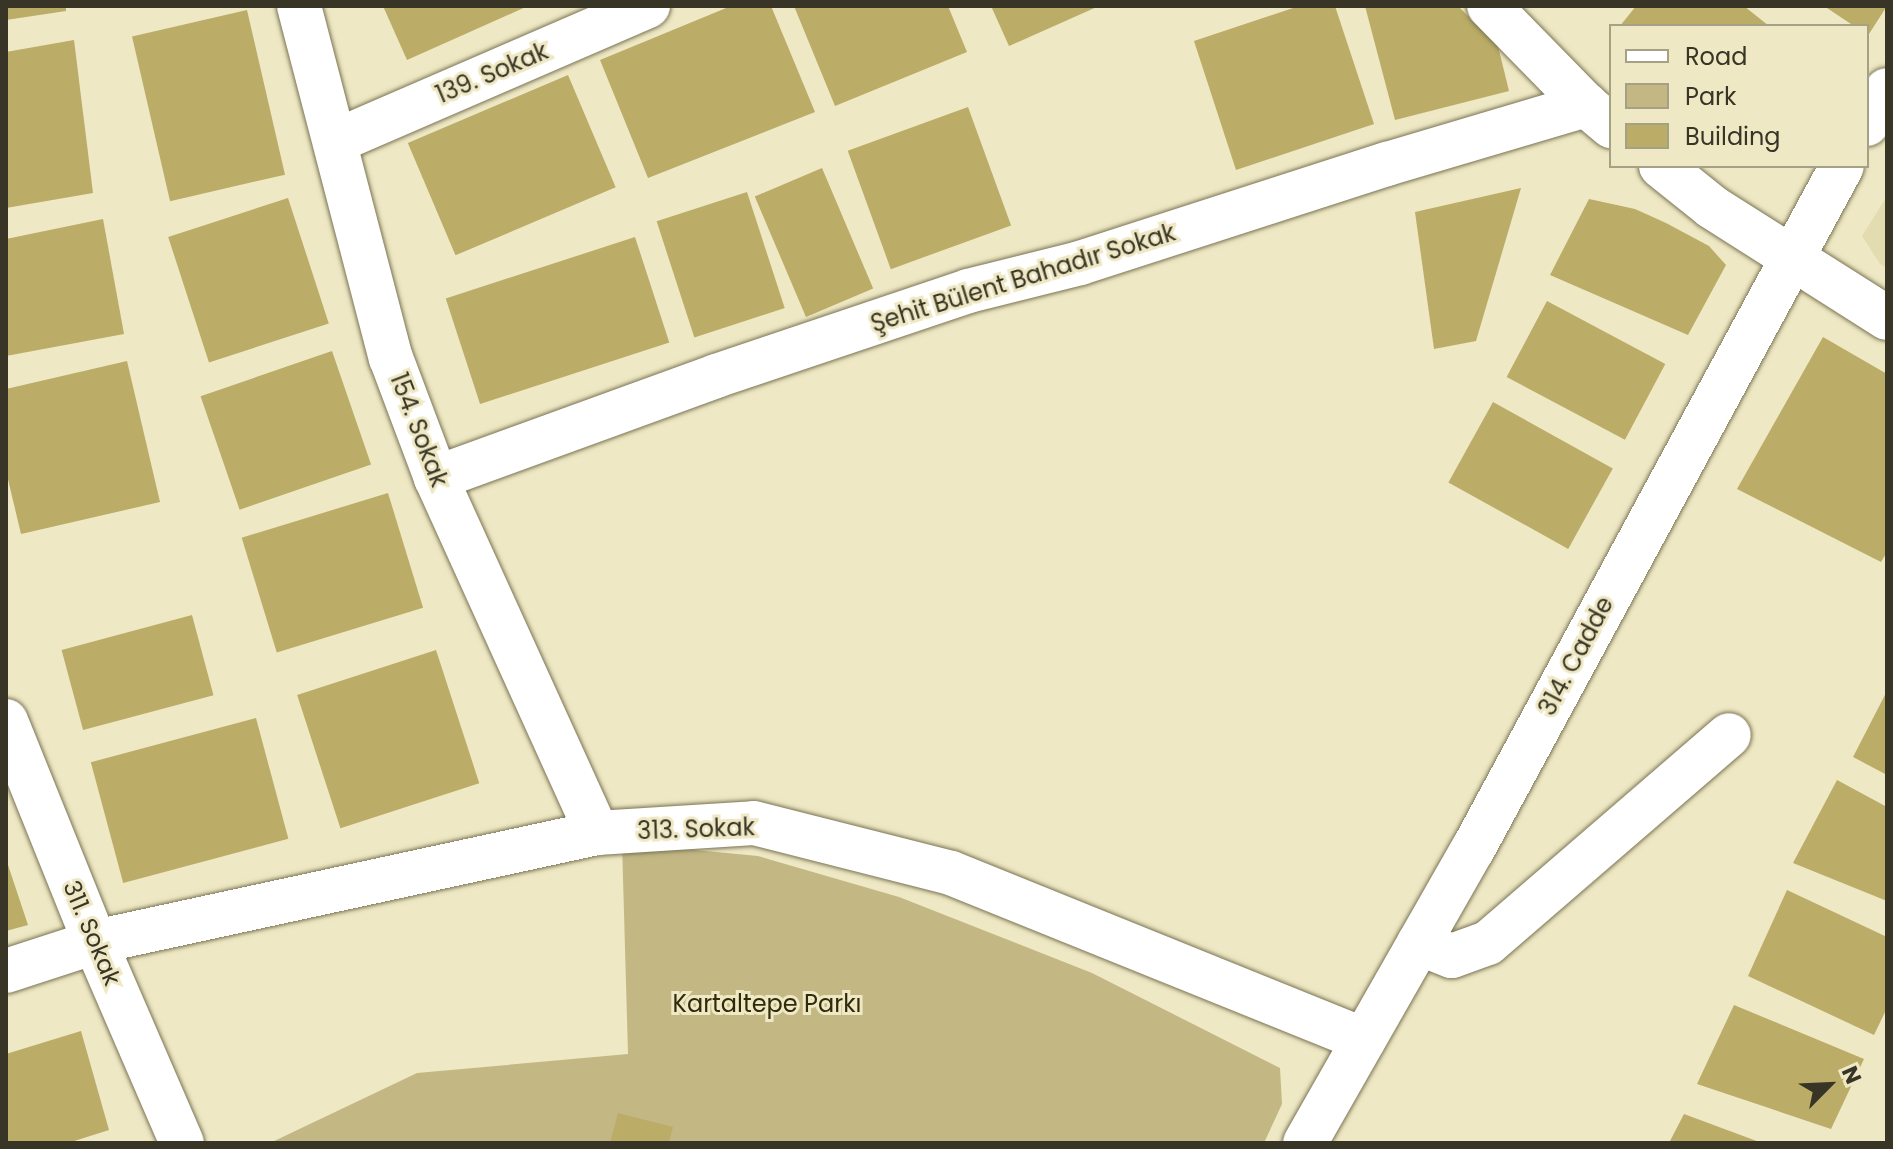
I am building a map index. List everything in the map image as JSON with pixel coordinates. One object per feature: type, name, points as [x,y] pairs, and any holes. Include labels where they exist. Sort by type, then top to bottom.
[{"type":"street","name":"154. Sokak","points":[[299,6],[391,358],[436,478],[597,833]]},
{"type":"street","name":"139. Sokak","points":[[336,141],[648,6]]},
{"type":"street","points":[[1489,6],[1598,116]]},
{"type":"street","points":[[1869,121],[1887,90]]},
{"type":"street","name":"Şehit Bülent Bahadır Sokak","points":[[436,478],[716,376],[968,291],[1080,263],[1387,164],[1598,116]]},
{"type":"street","points":[[1663,168],[1712,207],[1887,318]]},
{"type":"street","name":"314. Cadde","points":[[1305,1143],[1419,943],[1841,168]]},
{"type":"street","name":"311. Sokak","points":[[6,721],[95,942],[182,1143]]},
{"type":"street","points":[[1419,943],[1452,956],[1488,943],[1729,735]]},
{"type":"street","name":"313. Sokak","points":[[6,971],[95,942],[597,833],[754,823],[951,873],[1364,1040]]},
{"type":"shaded area","points":[[1887,196],[1887,268],[1880,264],[1862,236]]},
{"type":"green space","name":"Kartaltepe Parkı","points":[[622,843],[758,856],[899,897],[1092,973],[1280,1068],[1282,1104],[1264,1143],[270,1143],[417,1073],[628,1054]]},
{"type":"building","points":[[6,6],[66,6],[66,11],[6,20]]},
{"type":"building","points":[[383,6],[528,6],[407,60]]},
{"type":"building","points":[[731,6],[771,6],[815,112],[648,178],[600,60]]},
{"type":"building","points":[[794,6],[948,6],[967,52],[835,106]]},
{"type":"building","points":[[991,6],[1099,6],[1009,46]]},
{"type":"building","points":[[1299,6],[1335,6],[1374,124],[1236,170],[1194,41]]},
{"type":"building","points":[[1365,6],[1458,6],[1498,46],[1509,91],[1395,120]]},
{"type":"building","points":[[1636,6],[1744,6],[1766,24],[1622,24]]},
{"type":"building","points":[[1824,6],[1887,6],[1869,34],[1869,24],[1851,24]]},
{"type":"building","points":[[247,10],[285,175],[170,201],[132,37]]},
{"type":"building","points":[[74,40],[93,193],[6,208],[6,52]]},
{"type":"building","points":[[568,75],[616,187],[456,255],[408,143]]},
{"type":"building","points":[[968,107],[1011,225],[891,269],[848,151]]},
{"type":"building","points":[[822,168],[873,289],[806,317],[755,197]]},
{"type":"building","points":[[1521,188],[1476,341],[1434,349],[1415,212]]},
{"type":"building","points":[[747,192],[785,308],[694,337],[657,221]]},
{"type":"building","points":[[288,198],[329,324],[209,362],[168,237]]},
{"type":"building","points":[[1589,199],[1635,209],[1666,223],[1709,246],[1726,265],[1688,335],[1550,275]]},
{"type":"building","points":[[103,219],[124,334],[6,356],[6,239]]},
{"type":"building","points":[[635,237],[669,343],[480,404],[446,298]]},
{"type":"building","points":[[1547,301],[1665,364],[1625,440],[1507,377]]},
{"type":"building","points":[[1823,337],[1887,374],[1887,552],[1881,562],[1737,489]]},
{"type":"building","points":[[332,351],[371,464],[240,510],[201,396]]},
{"type":"building","points":[[127,361],[160,502],[21,534],[6,471],[6,389]]},
{"type":"building","points":[[1493,402],[1613,468],[1568,549],[1448,482]]},
{"type":"building","points":[[388,493],[423,608],[277,652],[242,538]]},
{"type":"building","points":[[192,615],[213,695],[83,730],[62,650]]},
{"type":"building","points":[[436,650],[479,783],[340,828],[297,695]]},
{"type":"building","points":[[1887,691],[1887,775],[1853,757]]},
{"type":"building","points":[[256,718],[288,839],[123,883],[91,762]]},
{"type":"building","points":[[1837,780],[1887,807],[1887,901],[1793,863]]},
{"type":"building","points":[[6,859],[28,925],[6,931]]},
{"type":"building","points":[[1787,890],[1887,937],[1887,1008],[1874,1035],[1748,976]]},
{"type":"building","points":[[1734,1005],[1864,1059],[1831,1129],[1697,1084]]},
{"type":"building","points":[[81,1031],[109,1130],[68,1143],[6,1143],[6,1054]]},
{"type":"building","points":[[618,1113],[673,1127],[669,1143],[610,1143]]},
{"type":"building","points":[[1684,1114],[1762,1143],[1669,1143]]}]
